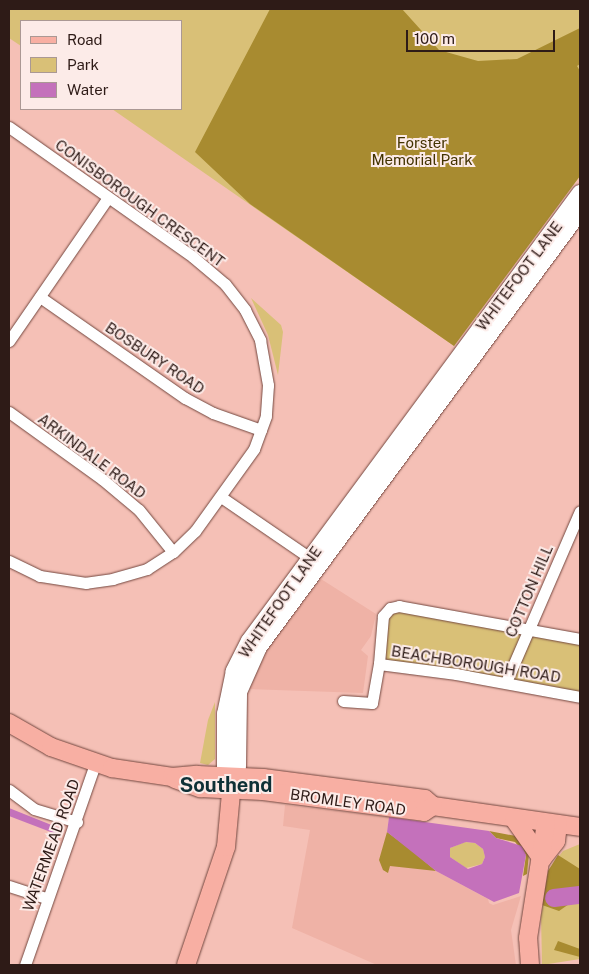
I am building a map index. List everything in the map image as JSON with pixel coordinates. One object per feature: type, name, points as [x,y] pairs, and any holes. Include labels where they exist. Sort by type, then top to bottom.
[{"type":"main road","name":"BROMLEY ROAD","points":[[9,722],[51,748],[95,764],[172,777],[187,786],[232,784],[263,791],[424,812],[433,806],[580,827]]},
{"type":"main road","points":[[197,965],[226,864],[229,835],[228,802],[232,784]]},
{"type":"main road","points":[[514,819],[542,858]]},
{"type":"main road","points":[[530,965],[528,938],[542,858],[556,841],[552,824]]},
{"type":"main road","points":[[186,965],[226,864]]},
{"type":"street","name":"CONISBOROUGH CRESCENT","points":[[9,126],[107,199],[212,272],[245,310],[260,340],[268,370],[267,403],[262,430],[254,449],[195,532],[173,552],[147,569],[113,580],[86,583],[40,576],[9,561]]},
{"type":"street","name":"WHITEFOOT LANE","points":[[315,561],[580,193]]},
{"type":"street","points":[[9,341],[107,199]]},
{"type":"street","name":"WHITEFOOT LANE","points":[[232,784],[225,767],[225,714],[234,671],[249,641],[315,561],[580,212]]},
{"type":"street","name":"BOSBURY ROAD","points":[[40,297],[185,398],[213,414],[262,430]]},
{"type":"street","name":"ARKINDALE ROAD","points":[[9,412],[136,508],[173,552]]},
{"type":"street","points":[[221,496],[315,561]]},
{"type":"street","name":"COTTON HILL","points":[[506,682],[580,511]]},
{"type":"street","name":"BEACHBOROUGH ROAD","points":[[580,639],[395,606],[387,611],[381,620],[379,664],[506,682],[580,697]]},
{"type":"street","points":[[343,701],[372,703],[379,664]]},
{"type":"street","name":"WATERMEAD ROAD","points":[[25,965],[47,898],[77,822],[95,764]]},
{"type":"street","points":[[9,790],[34,809],[77,822]]},
{"type":"street","points":[[9,886],[47,898]]},
{"type":"shaded area","points":[[321,579],[376,614],[371,636],[361,650],[368,656],[363,693],[248,689],[263,654]]},
{"type":"shaded area","points":[[285,805],[389,817],[387,832],[436,871],[488,899],[489,903],[493,905],[521,896],[511,930],[516,965],[377,965],[292,928],[310,830],[283,826]]},
{"type":"green space","name":"Forster Memorial Park","points":[[9,9],[580,9],[580,176],[454,346],[113,110],[182,110],[182,20],[20,20],[20,45],[9,38]]},
{"type":"green space","name":"Forster Memorial Park","points":[[270,9],[402,9],[439,50],[478,61],[517,59],[580,28],[580,64],[577,66],[580,71],[580,176],[454,346],[250,204],[195,152]]},
{"type":"green space","points":[[251,298],[281,325],[283,332],[278,375],[268,335]]},
{"type":"green space","points":[[397,610],[580,643],[580,693],[385,662],[389,614]]},
{"type":"green space","points":[[215,702],[215,759],[208,765],[200,763],[208,720]]},
{"type":"green space","points":[[489,831],[516,836],[529,854],[527,874],[523,876],[526,855],[515,842],[496,838]]},
{"type":"green space","points":[[387,832],[436,871],[390,866],[388,873],[383,870],[379,860]]},
{"type":"green space","points":[[465,842],[475,843],[483,849],[485,857],[482,864],[466,868],[450,857],[450,848]]},
{"type":"green space","points":[[580,844],[580,959],[542,965],[541,915],[548,871],[563,851]]},
{"type":"green space","points":[[558,855],[580,869],[580,902],[572,902],[559,911],[542,905],[548,871]]},
{"type":"green space","points":[[558,941],[580,949],[580,957],[554,950]]},
{"type":"water","points":[[9,808],[59,828],[56,834],[9,816]]},
{"type":"water","points":[[389,817],[489,831],[496,838],[522,846],[526,855],[519,893],[494,902],[436,871],[387,832]],"holes":[[[466,842],[475,843],[483,849],[485,857],[482,864],[468,869],[450,857],[450,848]]]},
{"type":"waterway","points":[[554,898],[580,895]]},
{"type":"district","name":"Southend","points":[[226,785]]}]
